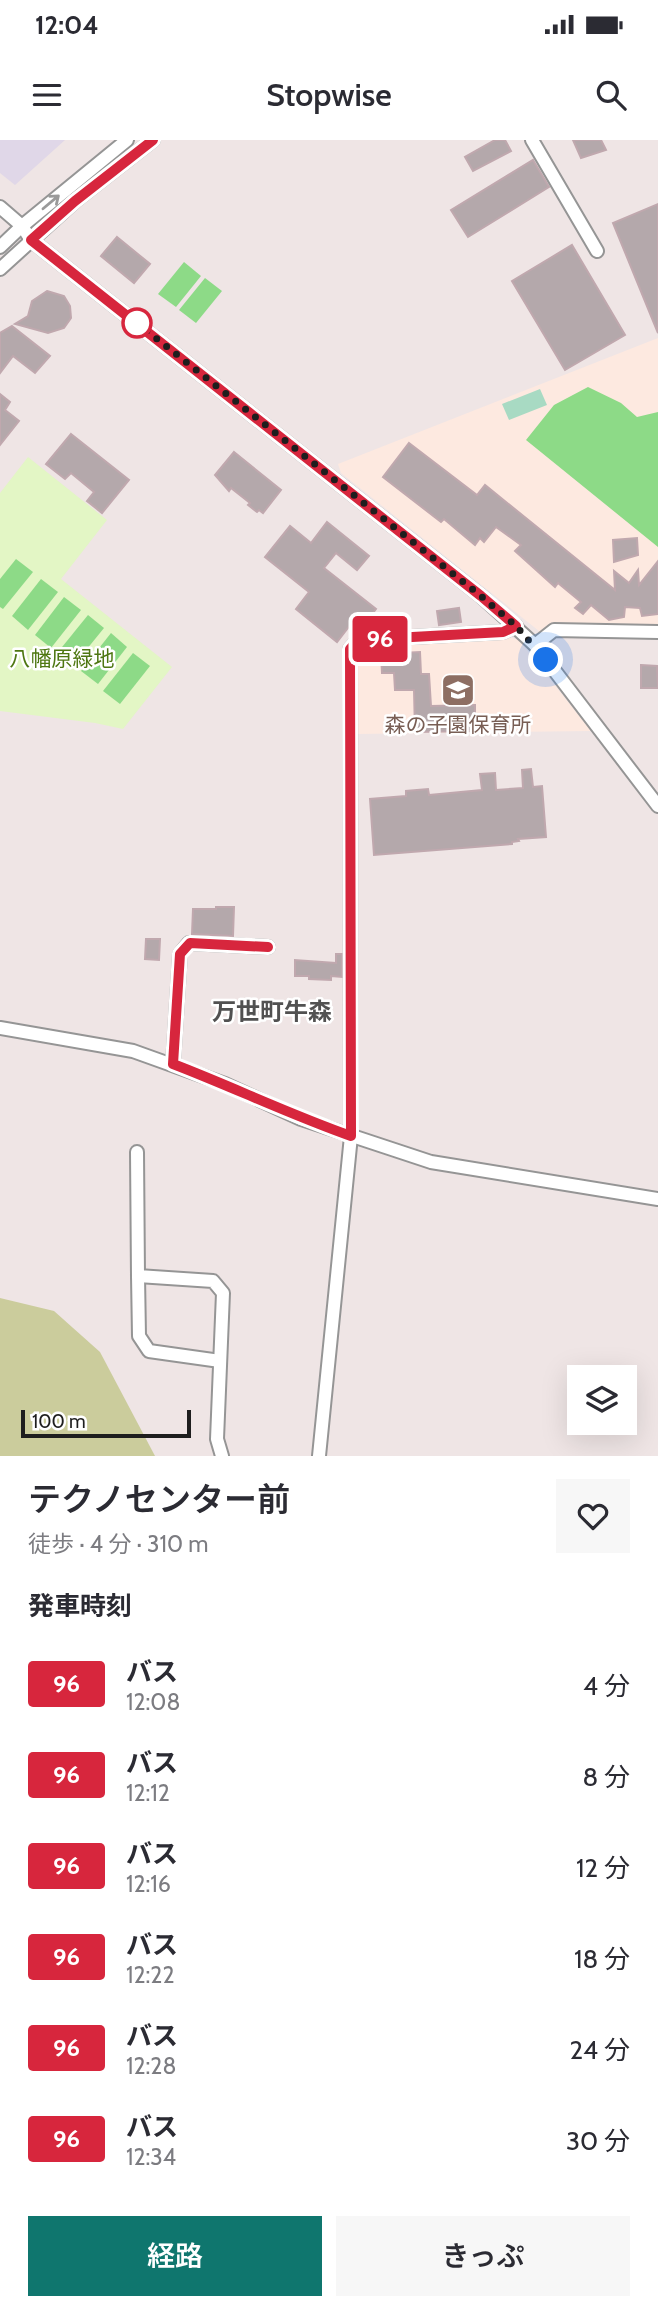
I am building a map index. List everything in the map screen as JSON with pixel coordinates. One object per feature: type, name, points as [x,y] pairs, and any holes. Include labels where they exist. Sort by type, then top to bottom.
[{"type":"street","points":[[5,232],[22,226],[127,140]]},
{"type":"street","points":[[0,269],[75,201],[153,140]]},
{"type":"street","points":[[532,140],[597,251]]},
{"type":"street","points":[[0,207],[22,226],[31,240],[516,626],[535,645],[658,806]]},
{"type":"street","points":[[5,232],[31,240]]},
{"type":"street","points":[[0,247],[5,232]]},
{"type":"street","points":[[320,1456],[351,1136],[350,649],[358,640],[503,632],[516,626]]},
{"type":"street","points":[[535,645],[554,630],[658,632]]},
{"type":"street","points":[[173,1064],[180,954],[190,943],[268,947]]},
{"type":"street","points":[[0,1028],[133,1051],[225,1084],[301,1119],[431,1162],[658,1199]]},
{"type":"street","points":[[137,1153],[139,1336],[149,1352],[220,1361]]},
{"type":"street","points":[[138,1276],[214,1281],[223,1293],[216,1439],[222,1456]]},
{"type":"shaded area","points":[[0,140],[65,140],[15,185],[0,173]]},
{"type":"shaded area","points":[[658,338],[658,627],[544,635],[341,473],[338,464]]},
{"type":"shaded area","points":[[540,389],[547,405],[509,420],[502,404]]},
{"type":"shaded area","name":"森の子園保育所","points":[[505,636],[519,640],[591,731],[358,734],[355,650],[359,646]]},
{"type":"shaded area","points":[[0,1298],[54,1311],[100,1352],[155,1456],[0,1456]]},
{"type":"green space","points":[[184,262],[201,276],[176,307],[158,294]]},
{"type":"green space","points":[[205,278],[222,291],[196,323],[179,310]]},
{"type":"green space","points":[[588,387],[621,403],[637,417],[658,412],[658,547],[526,440],[554,405]]},
{"type":"green space","name":"八幡原緑地","points":[[28,457],[107,520],[61,579],[172,667],[123,729],[0,711],[0,493]]},
{"type":"green space","points":[[16,559],[33,572],[3,609],[0,607],[0,579]]},
{"type":"green space","points":[[41,579],[58,592],[28,630],[12,616]]},
{"type":"green space","points":[[64,597],[81,610],[51,648],[35,635]]},
{"type":"green space","points":[[88,615],[104,628],[74,665],[58,652]]},
{"type":"green space","points":[[111,633],[127,647],[98,684],[81,671]]},
{"type":"green space","points":[[133,653],[150,666],[120,704],[103,691]]},
{"type":"building","points":[[495,140],[505,140],[511,151],[473,171],[465,157]]},
{"type":"building","points":[[573,140],[601,140],[606,150],[581,158]]},
{"type":"building","points":[[533,160],[549,187],[468,237],[451,210]]},
{"type":"building","points":[[658,204],[658,333],[613,223]]},
{"type":"building","points":[[117,237],[150,264],[134,283],[101,256]]},
{"type":"building","points":[[572,245],[625,335],[565,370],[512,281]]},
{"type":"building","points":[[47,291],[64,296],[70,306],[71,318],[64,328],[48,333],[15,324],[28,316],[32,301]]},
{"type":"building","points":[[12,326],[50,356],[35,373],[13,356],[0,373],[0,333]]},
{"type":"building","points":[[0,394],[10,402],[5,410],[19,421],[0,445]]},
{"type":"building","points":[[71,434],[129,480],[102,513],[87,501],[94,492],[71,473],[65,479],[46,464]]},
{"type":"building","points":[[409,443],[477,495],[485,485],[615,590],[614,571],[629,583],[638,570],[639,585],[658,561],[658,614],[642,616],[640,608],[625,607],[624,617],[609,620],[591,605],[583,614],[575,608],[581,602],[558,583],[555,587],[515,551],[521,545],[496,527],[484,542],[480,538],[475,545],[444,519],[441,522],[383,477]]},
{"type":"building","points":[[234,452],[281,490],[263,513],[248,505],[250,503],[231,488],[229,491],[215,475]]},
{"type":"building","points":[[327,522],[369,556],[357,570],[336,553],[324,568],[376,609],[359,631],[351,624],[337,642],[296,609],[309,592],[265,557],[290,526],[311,543]]},
{"type":"building","points":[[637,538],[638,555],[614,562],[613,540]]},
{"type":"building","points":[[459,608],[461,622],[439,625],[437,611]]},
{"type":"building","points":[[420,652],[421,674],[429,674],[431,706],[475,705],[475,716],[480,716],[480,731],[415,732],[414,690],[395,690],[394,673],[382,673],[381,654]]},
{"type":"building","points":[[641,665],[657,666],[658,688],[641,688]]},
{"type":"building","points":[[531,769],[533,787],[542,786],[546,837],[518,839],[519,841],[512,844],[374,855],[370,799],[406,796],[406,791],[428,789],[429,795],[482,790],[480,774],[495,773],[496,790],[523,788],[522,770]]},
{"type":"building","points":[[234,907],[233,936],[192,934],[193,909]]},
{"type":"building","points":[[146,939],[160,939],[159,960],[145,959]]},
{"type":"building","points":[[336,954],[342,954],[342,977],[331,976],[331,980],[295,976],[295,960],[336,963]]},
{"type":"bus line","name":"96","points":[[153,140],[75,201],[31,240],[516,626],[503,632],[358,640],[350,649],[351,1136],[301,1119],[225,1084],[173,1064],[180,954],[190,943],[268,947]]},
{"type":"place","name":"森の子園保育所","points":[[458,690]]},
{"type":"district","name":"万世町牛森","points":[[272,1011]]},
{"type":"route","points":[[137,323],[481,596],[516,626],[546,660]]}]
